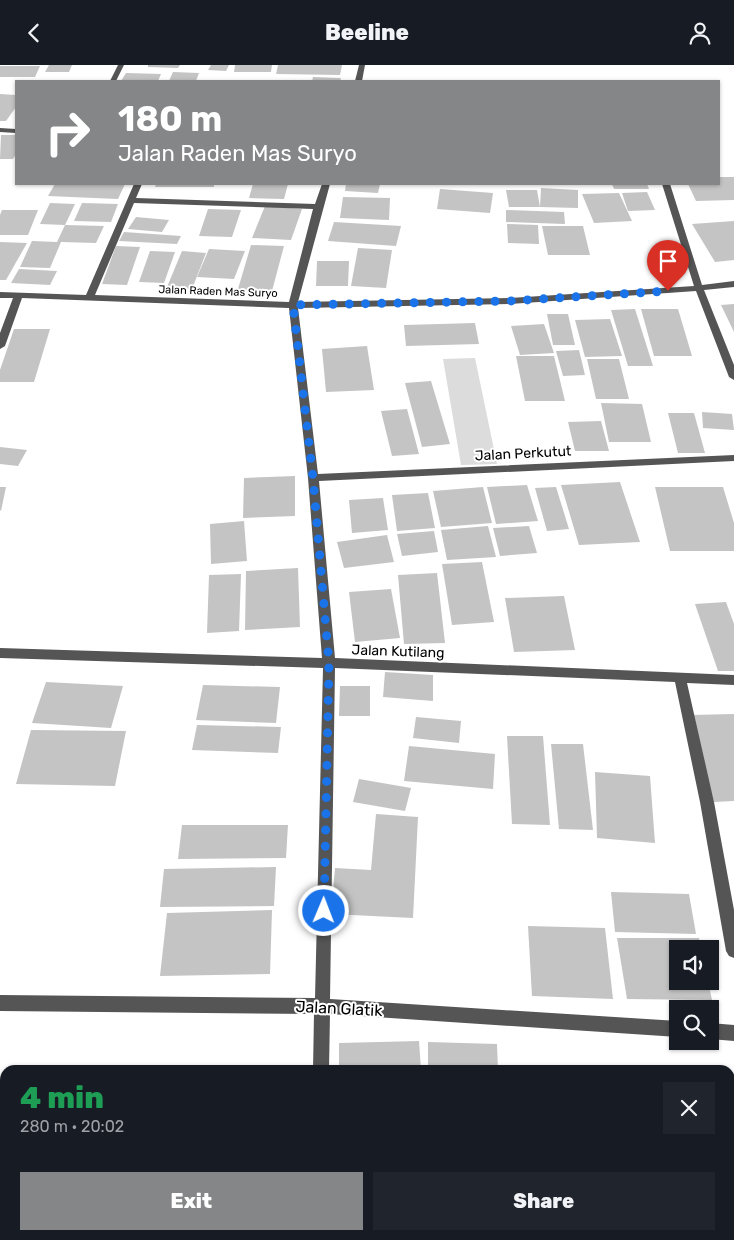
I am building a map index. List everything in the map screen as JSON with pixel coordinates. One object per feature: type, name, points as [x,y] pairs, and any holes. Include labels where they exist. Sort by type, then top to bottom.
[{"type":"street","points":[[114,80],[121,65]]},
{"type":"street","points":[[358,80],[362,65]]},
{"type":"street","points":[[0,130],[15,131]]},
{"type":"street","points":[[89,298],[138,185]]},
{"type":"street","points":[[321,1065],[329,663],[313,478],[293,305],[318,207],[326,185]]},
{"type":"street","points":[[666,185],[700,288],[734,377]]},
{"type":"street","points":[[131,200],[318,207]]},
{"type":"street","name":"Jalan Raden Mas Suryo","points":[[0,295],[293,305],[510,301],[734,284]]},
{"type":"street","points":[[0,346],[18,296]]},
{"type":"street","name":"Jalan Perkutut","points":[[313,478],[734,458]]},
{"type":"street","name":"Jalan Kutilang","points":[[0,653],[329,663],[734,680]]},
{"type":"street","points":[[680,678],[707,802],[734,951]]},
{"type":"street","name":"Jalan Glatik","points":[[0,1003],[322,1006],[669,1028]]},
{"type":"street","points":[[719,1032],[734,1033]]},
{"type":"shaded area","points":[[475,358],[497,464],[461,465],[443,359]]},
{"type":"building","points":[[49,65],[72,65],[69,72],[45,72]]},
{"type":"building","points":[[148,65],[180,65],[178,68],[148,67]]},
{"type":"building","points":[[211,65],[229,65],[226,71],[208,70]]},
{"type":"building","points":[[235,65],[272,65],[271,72],[234,72]]},
{"type":"building","points":[[278,65],[342,65],[340,75],[276,74]]},
{"type":"building","points":[[0,66],[40,66],[35,77],[0,77]]},
{"type":"building","points":[[173,72],[199,73],[196,80],[169,80]]},
{"type":"building","points":[[126,73],[161,74],[158,80],[122,80]]},
{"type":"building","points":[[313,77],[341,78],[340,80],[312,80]]},
{"type":"building","points":[[0,94],[15,95],[15,108],[6,121],[0,121]]},
{"type":"building","points":[[1,135],[15,135],[15,156],[13,159],[0,159]]},
{"type":"building","points":[[720,177],[734,177],[734,200],[696,201],[688,185],[720,185]]},
{"type":"building","points":[[54,185],[125,185],[118,199],[48,196]]},
{"type":"building","points":[[156,185],[214,185],[214,187],[155,187]]},
{"type":"building","points":[[253,185],[288,185],[284,199],[249,198]]},
{"type":"building","points":[[346,185],[380,185],[378,193],[345,191]]},
{"type":"building","points":[[612,185],[647,185],[649,189],[614,189]]},
{"type":"building","points":[[541,188],[578,190],[578,208],[540,207]]},
{"type":"building","points":[[440,189],[493,193],[490,213],[437,209]]},
{"type":"building","points":[[506,190],[537,190],[540,207],[509,207]]},
{"type":"building","points":[[647,192],[655,210],[628,211],[622,193]]},
{"type":"building","points":[[619,193],[632,221],[594,223],[582,194]]},
{"type":"building","points":[[343,197],[390,198],[389,220],[340,218]]},
{"type":"building","points":[[50,203],[75,204],[65,225],[40,224]]},
{"type":"building","points":[[82,203],[118,204],[111,222],[74,221]]},
{"type":"building","points":[[265,206],[302,209],[291,240],[252,238]]},
{"type":"building","points":[[208,209],[241,210],[232,237],[199,236]]},
{"type":"building","points":[[2,210],[38,210],[28,235],[0,235],[0,215]]},
{"type":"building","points":[[506,210],[564,212],[565,224],[506,222]]},
{"type":"building","points":[[136,217],[169,220],[162,232],[128,229]]},
{"type":"building","points":[[734,221],[734,260],[715,262],[692,224]]},
{"type":"building","points":[[334,222],[401,226],[396,246],[328,241]]},
{"type":"building","points":[[507,224],[538,225],[539,244],[508,243]]},
{"type":"building","points":[[65,225],[104,226],[96,243],[61,242],[50,268],[20,267],[32,241],[57,242]]},
{"type":"building","points":[[542,226],[583,226],[590,255],[548,255]]},
{"type":"building","points":[[124,232],[181,236],[177,244],[119,241]]},
{"type":"building","points":[[0,242],[27,243],[6,280],[0,280]]},
{"type":"building","points":[[251,245],[284,246],[272,291],[238,289]]},
{"type":"building","points":[[116,246],[140,247],[127,285],[102,284]]},
{"type":"building","points":[[358,248],[392,250],[386,288],[351,286]]},
{"type":"building","points":[[209,249],[245,251],[234,279],[197,277]]},
{"type":"building","points":[[150,251],[175,252],[164,283],[139,282]]},
{"type":"building","points":[[182,251],[206,253],[192,289],[167,287]]},
{"type":"building","points":[[317,261],[349,261],[348,286],[316,286]]},
{"type":"building","points":[[19,269],[57,271],[50,285],[11,283]]},
{"type":"building","points":[[734,304],[734,332],[721,305]]},
{"type":"building","points":[[635,309],[653,366],[628,366],[611,310]]},
{"type":"building","points":[[641,309],[678,309],[692,356],[654,356]]},
{"type":"building","points":[[547,314],[568,314],[575,345],[553,345]]},
{"type":"building","points":[[610,319],[622,356],[585,357],[575,320]]},
{"type":"building","points":[[475,323],[479,344],[406,346],[404,325]]},
{"type":"building","points":[[544,324],[554,353],[520,355],[511,326]]},
{"type":"building","points":[[14,329],[50,329],[34,382],[0,382],[0,370]]},
{"type":"building","points":[[367,346],[374,390],[326,392],[322,349]]},
{"type":"building","points":[[579,350],[585,375],[563,376],[556,351]]},
{"type":"building","points":[[516,356],[554,356],[565,401],[525,401]]},
{"type":"building","points":[[587,359],[619,359],[629,399],[596,399]]},
{"type":"building","points":[[431,381],[450,444],[422,447],[405,383]]},
{"type":"building","points":[[601,403],[642,404],[651,442],[609,442]]},
{"type":"building","points":[[407,409],[419,454],[392,456],[381,411]]},
{"type":"building","points":[[702,412],[732,414],[734,430],[703,428]]},
{"type":"building","points":[[668,413],[694,413],[705,453],[678,453]]},
{"type":"building","points":[[601,421],[609,451],[575,451],[568,422]]},
{"type":"building","points":[[0,447],[27,450],[18,466],[0,464]]},
{"type":"building","points":[[295,476],[295,516],[243,518],[244,478]]},
{"type":"building","points":[[620,482],[640,542],[579,545],[561,485]]},
{"type":"building","points":[[527,485],[538,521],[496,524],[487,487]]},
{"type":"building","points":[[0,487],[6,487],[1,511],[0,510]]},
{"type":"building","points":[[483,487],[492,523],[441,527],[433,491]]},
{"type":"building","points":[[556,487],[569,529],[547,531],[535,488]]},
{"type":"building","points":[[655,487],[723,487],[734,523],[734,551],[670,551]]},
{"type":"building","points":[[428,493],[435,528],[397,531],[392,495]]},
{"type":"building","points":[[383,498],[388,530],[352,533],[349,500]]},
{"type":"building","points":[[244,521],[247,561],[211,564],[210,524]]},
{"type":"building","points":[[488,526],[496,557],[447,560],[441,530]]},
{"type":"building","points":[[529,526],[537,553],[500,556],[493,528]]},
{"type":"building","points":[[434,531],[438,552],[402,556],[397,534]]},
{"type":"building","points":[[387,535],[394,562],[344,568],[337,542]]},
{"type":"building","points":[[482,562],[494,622],[452,625],[442,564]]},
{"type":"building","points":[[298,568],[300,627],[245,630],[246,571]]},
{"type":"building","points":[[437,573],[445,643],[404,644],[398,575]]},
{"type":"building","points":[[241,574],[239,631],[207,633],[209,575]]},
{"type":"building","points":[[391,589],[400,638],[355,642],[349,592]]},
{"type":"building","points":[[564,596],[575,650],[514,652],[505,598]]},
{"type":"building","points":[[726,602],[734,624],[734,671],[718,671],[695,604]]},
{"type":"building","points":[[385,672],[433,675],[433,701],[383,697]]},
{"type":"building","points":[[46,682],[123,686],[111,728],[32,723]]},
{"type":"building","points":[[203,685],[280,687],[276,723],[196,720]]},
{"type":"building","points":[[340,686],[370,686],[370,716],[339,716]]},
{"type":"building","points":[[734,714],[734,801],[714,802],[691,715]]},
{"type":"building","points":[[416,717],[461,721],[459,743],[413,738]]},
{"type":"building","points":[[197,725],[281,727],[278,753],[192,750]]},
{"type":"building","points":[[31,730],[126,731],[115,786],[16,784]]},
{"type":"building","points":[[507,736],[543,736],[550,825],[512,824]]},
{"type":"building","points":[[551,744],[583,744],[593,830],[559,829]]},
{"type":"building","points":[[409,746],[495,754],[493,789],[404,781]]},
{"type":"building","points":[[595,772],[650,776],[655,843],[597,838]]},
{"type":"building","points":[[359,779],[411,788],[405,811],[353,802]]},
{"type":"building","points":[[376,814],[418,817],[413,918],[331,914],[335,868],[371,870]]},
{"type":"building","points":[[182,825],[288,825],[286,858],[178,859]]},
{"type":"building","points":[[276,867],[274,906],[160,907],[164,869]]},
{"type":"building","points":[[611,892],[689,894],[696,934],[615,932]]},
{"type":"building","points":[[272,910],[270,974],[160,976],[167,913]]},
{"type":"building","points":[[528,926],[605,928],[613,999],[532,996]]},
{"type":"building","points":[[617,938],[699,938],[699,940],[669,940],[669,990],[710,990],[712,1000],[627,999]]},
{"type":"building","points":[[419,1041],[421,1065],[339,1065],[339,1043]]},
{"type":"building","points":[[428,1042],[497,1044],[498,1065],[428,1065]]},
{"type":"route","points":[[324,911],[329,663],[313,478],[293,305],[510,301],[668,291]]}]
